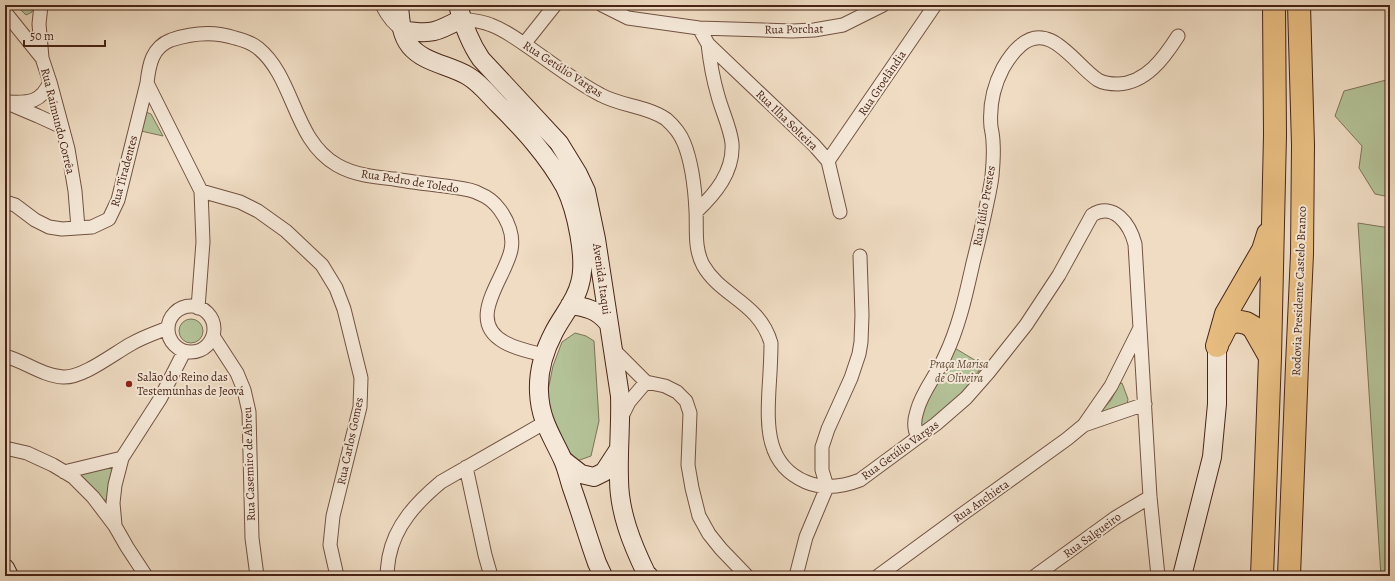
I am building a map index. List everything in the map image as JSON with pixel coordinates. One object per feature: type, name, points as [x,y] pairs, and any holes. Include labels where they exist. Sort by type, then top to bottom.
[{"type":"highway","points":[[1262,576],[1274,193],[1274,5]]},
{"type":"highway","name":"Rodovia Presidente Castelo Branco","points":[[1289,576],[1302,254],[1303,146],[1299,5]]},
{"type":"highway","points":[[1217,346],[1226,314],[1263,250],[1267,239],[1274,193]]},
{"type":"highway","points":[[1217,346],[1227,325],[1232,322],[1240,321],[1253,327],[1270,357]]},
{"type":"main road","points":[[399,5],[402,30],[415,32],[438,31],[443,29],[463,10]]},
{"type":"main road","name":"Avenida Itaqui","points":[[463,10],[474,49],[481,59],[547,128],[559,143],[578,174],[586,191],[604,287],[608,323],[620,396],[621,420],[619,481],[623,511],[634,548],[646,573],[649,576]]},
{"type":"main road","name":"Avenida Itaqui","points":[[402,30],[409,45],[418,52],[471,77],[534,141],[565,187],[576,222],[583,270],[580,284],[570,305],[554,332],[544,356],[540,374],[539,392],[544,423],[563,460],[597,563],[603,576]]},
{"type":"main road","points":[[570,305],[594,310],[601,314],[608,323]]},
{"type":"main road","points":[[1182,576],[1212,458],[1217,404],[1217,346]]},
{"type":"main road","points":[[563,460],[582,474],[594,477],[604,472],[619,449]]},
{"type":"main road","points":[[5,568],[9,576]]},
{"type":"street","points":[[382,5],[391,20],[402,30]]},
{"type":"street","points":[[524,44],[554,5]]},
{"type":"street","name":"Rua Porchat","points":[[602,5],[628,18],[699,28],[792,31],[814,30],[842,25],[884,5]]},
{"type":"street","name":"Rua Groelândia","points":[[828,161],[934,5]]},
{"type":"street","points":[[15,23],[40,10],[39,34],[42,58]]},
{"type":"street","name":"Rua Getúlio Vargas","points":[[463,10],[510,35],[574,79],[602,96],[656,114],[674,126],[679,132],[685,144],[693,183],[697,247],[700,258],[709,274],[748,306],[759,318],[768,332],[771,343],[768,423],[776,457],[788,472],[814,485],[827,487],[854,483],[860,480],[936,424],[966,398],[1026,325],[1059,275],[1092,215],[1097,211],[1103,210],[1112,212],[1128,226],[1135,244],[1150,497],[1158,576]]},
{"type":"street","name":"Rua Raimundo Corrêa","points":[[5,12],[42,58],[68,148],[75,191],[78,228]]},
{"type":"street","points":[[696,212],[720,186],[731,158],[732,143],[711,71],[708,44],[699,28]]},
{"type":"street","name":"Rua Pedro de Toledo","points":[[147,82],[149,64],[152,56],[159,47],[168,41],[192,34],[222,35],[243,40],[257,47],[267,56],[276,68],[301,124],[325,156],[337,165],[351,172],[367,175],[462,188],[479,193],[489,198],[506,219],[510,228],[511,249],[506,265],[489,302],[486,321],[493,333],[505,342],[544,356]]},
{"type":"street","name":"Rua Júlio Prestes","points":[[918,437],[914,425],[917,410],[920,401],[945,357],[955,333],[980,234],[992,177],[992,97],[995,83],[1006,63],[1019,46],[1030,39],[1045,38],[1057,43],[1099,81],[1112,84],[1123,84],[1139,79],[1145,75],[1168,53],[1178,36]]},
{"type":"street","name":"Rua Ilha Solteira","points":[[708,44],[814,145],[828,161],[840,212]]},
{"type":"street","points":[[5,102],[27,102],[35,99],[45,92],[50,82]]},
{"type":"street","points":[[147,82],[201,190],[203,242],[198,308]]},
{"type":"street","name":"Rua Tiradentes","points":[[5,202],[16,205],[35,220],[49,227],[62,229],[92,227],[108,219],[118,200],[147,82]]},
{"type":"street","points":[[5,102],[62,127]]},
{"type":"street","name":"Rua Carlos Gomes","points":[[201,190],[240,202],[258,211],[286,231],[322,265],[336,288],[344,309],[361,378],[360,407],[333,516],[330,546],[337,576]]},
{"type":"street","points":[[796,576],[806,537],[827,487],[822,470],[822,447],[828,429],[851,378],[859,354],[861,342],[862,290],[860,256]]},
{"type":"street","points":[[191,306],[198,308],[205,311],[210,316],[213,322],[213,336],[210,343],[198,351],[192,353],[184,352],[172,343],[168,336],[169,321],[172,315],[184,307],[191,306]]},
{"type":"street","points":[[5,356],[43,371],[62,377],[70,377],[89,370],[132,344],[168,328]]},
{"type":"street","name":"Rua Anchieta","points":[[878,576],[964,512],[1067,439],[1084,425],[1111,386],[1140,328]]},
{"type":"street","name":"Rua Casemiro de Abreu","points":[[213,336],[237,373],[244,390],[249,412],[252,538],[257,576]]},
{"type":"street","points":[[613,349],[646,382],[665,386],[677,392],[686,401],[690,413],[688,465],[699,516],[709,534],[747,576]]},
{"type":"street","points":[[115,526],[113,503],[122,458],[160,399],[184,352]]},
{"type":"street","points":[[621,420],[629,402],[646,382]]},
{"type":"street","name":"Rua Anchieta","points":[[1084,425],[1145,404]]},
{"type":"street","points":[[387,576],[390,552],[396,534],[413,508],[426,494],[441,482],[544,423]]},
{"type":"street","points":[[5,448],[27,453],[53,465],[73,477],[93,497],[115,526],[146,576]]},
{"type":"street","points":[[64,472],[122,458]]},
{"type":"street","points":[[466,467],[483,547],[491,576]]},
{"type":"street","name":"Rua Salgueiro","points":[[1035,576],[1115,518],[1150,497]]},
{"type":"green space","points":[[20,5],[29,5],[33,7],[32,12],[26,15],[20,9]]},
{"type":"green space","points":[[1390,79],[1390,197],[1375,194],[1359,168],[1362,146],[1335,116],[1344,91]]},
{"type":"green space","points":[[146,112],[151,114],[163,136],[141,131]]},
{"type":"green space","points":[[1358,223],[1390,228],[1390,576],[1381,576]]},
{"type":"green space","points":[[186,319],[196,319],[203,326],[203,336],[196,343],[186,343],[179,336],[179,326]]},
{"type":"green space","points":[[575,333],[586,336],[594,341],[599,421],[591,456],[577,461],[559,439],[550,413],[547,395],[553,366],[562,342]]},
{"type":"green space","name":"Praça Marisa de Oliveira","points":[[953,347],[983,365],[964,392],[923,429],[919,427],[919,416]]},
{"type":"green space","points":[[1122,383],[1128,399],[1127,405],[1097,416],[1111,400],[1119,384]]},
{"type":"green space","points":[[107,467],[113,469],[108,500],[103,500],[81,475],[81,472]]},
{"type":"place","name":"Salão do Reino das Testemunhas de Jeová","points":[[129,384]]}]
